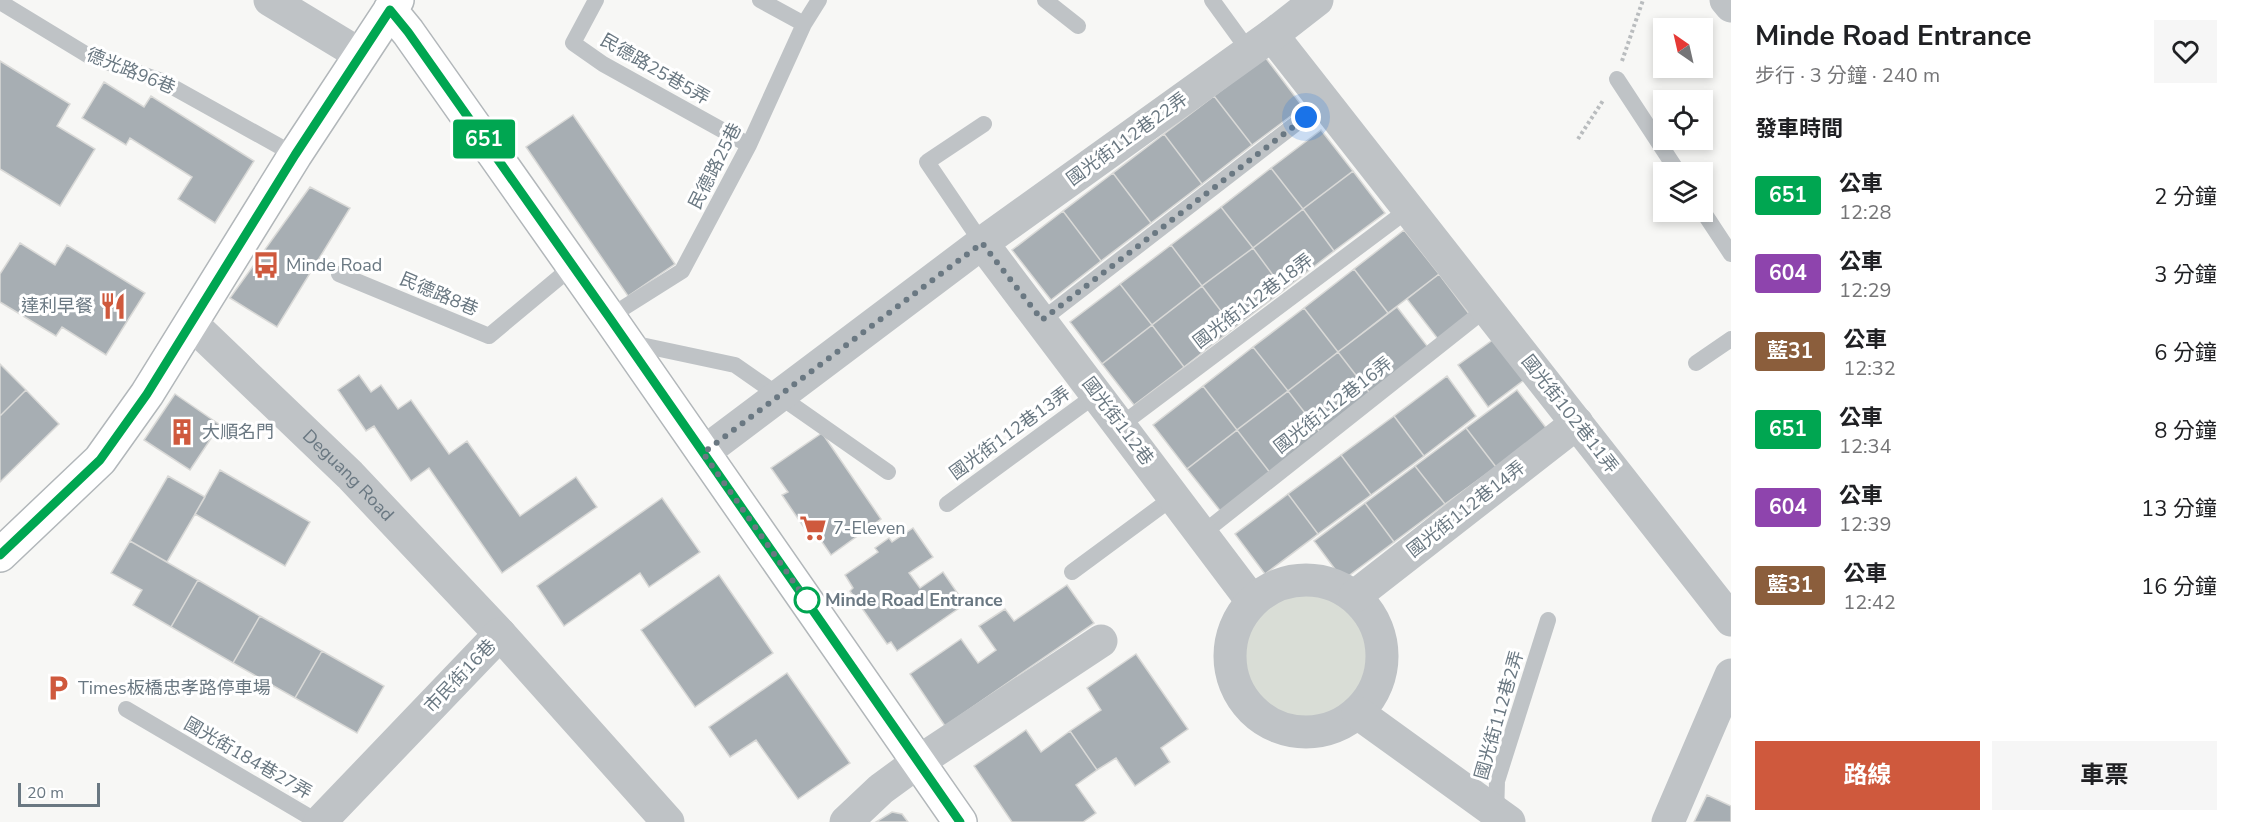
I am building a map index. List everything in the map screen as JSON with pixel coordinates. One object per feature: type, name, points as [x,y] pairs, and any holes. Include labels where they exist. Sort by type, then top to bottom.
[{"type":"street","points":[[270,0],[361,55]]},
{"type":"street","name":"國光街112巷22弄","points":[[703,453],[982,243],[1317,0]]},
{"type":"street","points":[[1726,0],[1731,6]]},
{"type":"street","points":[[0,555],[100,460],[147,394],[295,155],[394,5],[415,42],[618,329],[960,822]]},
{"type":"street","name":"國光街102巷11弄","points":[[1260,43],[1324,102],[1731,620]]},
{"type":"street","name":"國光街112巷","points":[[982,243],[1121,424],[1252,601]]},
{"type":"street","name":"Deguang Road","points":[[191,323],[350,475],[500,634]]},
{"type":"street","name":"國光街112巷14弄","points":[[1355,596],[1577,423]]},
{"type":"street","points":[[1314,579],[1336,585],[1355,596],[1376,623],[1381,641],[1383,667],[1374,692],[1358,713],[1335,727],[1310,733],[1283,729],[1260,717],[1242,698],[1231,674],[1230,648],[1237,622],[1252,601],[1267,589],[1292,580],[1314,579]]},
{"type":"street","name":"市民街16巷","points":[[319,822],[500,634],[668,822]]},
{"type":"street","points":[[846,822],[881,789],[918,762],[1101,641]]},
{"type":"street","points":[[1668,822],[1731,675]]},
{"type":"street","points":[[1358,713],[1500,819]]},
{"type":"lane","name":"民德路25巷5弄","points":[[596,0],[573,43],[603,64],[750,145]]},
{"type":"lane","points":[[760,0],[804,24]]},
{"type":"lane","name":"民德路25巷","points":[[618,329],[682,272],[750,145],[804,24],[819,0]]},
{"type":"lane","points":[[1045,0],[1078,26]]},
{"type":"lane","points":[[1212,0],[1260,43]]},
{"type":"lane","name":"德光路96巷","points":[[0,2],[89,57],[162,81],[295,155]]},
{"type":"lane","points":[[1617,79],[1671,162]]},
{"type":"lane","points":[[1042,320],[1324,102]]},
{"type":"lane","points":[[982,243],[927,162],[984,124]]},
{"type":"lane","name":"國光街112巷18弄","points":[[1121,424],[1409,209]]},
{"type":"lane","points":[[1710,222],[1731,254]]},
{"type":"lane","name":"民德路8巷","points":[[339,274],[489,336],[573,266]]},
{"type":"lane","name":"國光街112巷16弄","points":[[1203,533],[1487,308]]},
{"type":"lane","points":[[618,329],[735,366],[888,472]]},
{"type":"lane","points":[[1696,363],[1731,339]]},
{"type":"lane","name":"國光街112巷13弄","points":[[947,504],[1097,394]]},
{"type":"lane","points":[[1072,572],[1175,496]]},
{"type":"lane","name":"國光街112巷2弄","points":[[1500,819],[1497,781],[1548,620]]},
{"type":"lane","name":"國光街184巷27弄","points":[[126,710],[319,822]]},
{"type":"shaded area","points":[[1308,585],[1335,591],[1347,597],[1357,606],[1366,616],[1372,628],[1378,655],[1372,682],[1366,694],[1357,704],[1347,713],[1335,719],[1308,725],[1281,719],[1269,713],[1259,704],[1250,694],[1244,682],[1238,655],[1244,628],[1250,616],[1259,606],[1269,597],[1281,591]]},
{"type":"building","points":[[1265,57],[1303,107],[1252,145],[1214,96]]},
{"type":"building","points":[[0,61],[70,104],[57,126],[95,149],[60,206],[0,169]]},
{"type":"building","points":[[104,82],[144,107],[151,96],[254,161],[215,223],[178,199],[192,177],[130,138],[126,145],[82,118]]},
{"type":"building","points":[[1214,96],[1252,145],[1202,184],[1164,134]]},
{"type":"building","points":[[573,115],[675,264],[628,296],[526,147]]},
{"type":"building","points":[[1321,130],[1353,171],[1303,209],[1271,168]]},
{"type":"building","points":[[1164,134],[1202,184],[1151,223],[1113,173]]},
{"type":"building","points":[[1271,168],[1303,209],[1253,248],[1221,207]]},
{"type":"building","points":[[1353,171],[1385,213],[1334,251],[1303,209]]},
{"type":"building","points":[[1113,173],[1151,223],[1101,261],[1063,211]]},
{"type":"building","points":[[310,187],[350,208],[277,327],[230,298]]},
{"type":"building","points":[[1221,207],[1253,248],[1202,286],[1171,245]]},
{"type":"building","points":[[1303,209],[1334,251],[1284,290],[1253,248]]},
{"type":"building","points":[[1063,211],[1101,261],[1051,300],[1012,250]]},
{"type":"building","points":[[1404,230],[1439,274],[1388,313],[1354,269]]},
{"type":"building","points":[[20,243],[55,265],[67,245],[145,293],[106,355],[62,327],[56,336],[0,302],[0,274]]},
{"type":"building","points":[[1171,245],[1202,286],[1152,325],[1120,284]]},
{"type":"building","points":[[1253,248],[1284,290],[1234,328],[1202,286]]},
{"type":"building","points":[[1354,269],[1388,313],[1338,352],[1304,308]]},
{"type":"building","points":[[1439,274],[1473,319],[1441,343],[1407,299]]},
{"type":"building","points":[[1120,284],[1152,325],[1102,364],[1070,322]]},
{"type":"building","points":[[1202,286],[1234,328],[1184,367],[1152,325]]},
{"type":"building","points":[[1397,307],[1431,351],[1372,396],[1338,352]]},
{"type":"building","points":[[1304,308],[1338,352],[1288,391],[1253,347]]},
{"type":"building","points":[[1152,325],[1184,367],[1134,405],[1102,364]]},
{"type":"building","points":[[1494,339],[1524,380],[1488,407],[1458,365]]},
{"type":"building","points":[[1253,347],[1288,391],[1237,430],[1203,386]]},
{"type":"building","points":[[1338,352],[1372,396],[1322,435],[1288,391]]},
{"type":"building","points":[[0,364],[26,390],[0,416]]},
{"type":"building","points":[[359,375],[371,392],[381,385],[398,409],[411,400],[449,454],[467,441],[520,516],[576,477],[597,507],[502,573],[429,468],[411,481],[374,426],[366,431],[338,390]]},
{"type":"building","points":[[1447,376],[1476,416],[1424,456],[1394,416]]},
{"type":"building","points":[[1203,386],[1237,430],[1187,469],[1153,425]]},
{"type":"building","points":[[26,390],[59,424],[0,482],[0,416]]},
{"type":"building","points":[[1517,390],[1547,429],[1496,467],[1466,428]]},
{"type":"building","points":[[1288,391],[1322,435],[1271,474],[1237,430]]},
{"type":"building","name":"大順名門","points":[[175,394],[220,425],[190,470],[144,440]]},
{"type":"building","points":[[1394,416],[1424,456],[1371,495],[1341,455]]},
{"type":"building","points":[[1466,428],[1496,467],[1445,504],[1415,466]]},
{"type":"building","points":[[1237,430],[1271,474],[1222,513],[1187,469]]},
{"type":"building","points":[[822,433],[881,519],[831,555],[811,526],[805,529],[782,495],[788,492],[771,468]]},
{"type":"building","points":[[1341,455],[1371,495],[1318,534],[1288,494]]},
{"type":"building","points":[[1415,466],[1445,504],[1394,542],[1365,503]]},
{"type":"building","points":[[220,470],[310,522],[285,566],[195,514]]},
{"type":"building","points":[[168,476],[205,497],[167,562],[130,541]]},
{"type":"building","points":[[1288,494],[1318,534],[1265,574],[1235,534]]},
{"type":"building","points":[[662,498],[700,552],[649,587],[640,573],[564,626],[537,586]]},
{"type":"building","points":[[1365,503],[1394,542],[1343,580],[1314,541]]},
{"type":"building","points":[[913,528],[933,557],[909,573],[920,588],[943,572],[965,604],[897,651],[891,642],[887,644],[850,591],[853,588],[845,575],[878,552],[875,548],[889,538],[892,542]]},
{"type":"building","points":[[130,541],[198,580],[171,627],[133,605],[142,590],[111,573]]},
{"type":"building","points":[[719,575],[773,653],[695,707],[641,630]]},
{"type":"building","points":[[198,580],[260,616],[233,663],[171,627]]},
{"type":"building","points":[[1067,585],[1094,623],[945,726],[910,674],[961,639],[978,663],[996,650],[979,626],[1005,609],[1014,621]]},
{"type":"building","points":[[260,616],[322,651],[295,698],[233,663]]},
{"type":"building","points":[[322,651],[384,686],[357,733],[295,698]]},
{"type":"building","points":[[1136,654],[1188,729],[1161,748],[1170,762],[1135,786],[1116,758],[1097,770],[1070,731],[1101,710],[1087,688]]},
{"type":"building","points":[[787,673],[850,763],[798,799],[756,740],[730,757],[709,727]]},
{"type":"building","points":[[1026,730],[1041,752],[1070,731],[1097,770],[1076,785],[1096,813],[1083,822],[1012,822],[974,766]]},
{"type":"building","points":[[1707,795],[1731,806],[1731,822],[1694,822]]},
{"type":"building","points":[[892,812],[902,814],[908,822],[876,822]]},
{"type":"bus line","name":"651","points":[[0,555],[100,460],[147,394],[295,155],[390,10],[552,235],[960,822]]},
{"type":"place","name":"Minde Road","points":[[266,265]]},
{"type":"place","name":"達利早餐","points":[[113,306]]},
{"type":"place","name":"大順名門","points":[[182,432]]},
{"type":"place","name":"7-Eleven","points":[[813,528]]},
{"type":"place","name":"Minde Road Entrance","points":[[807,600]]},
{"type":"place","name":"Times板橋忠孝路停車場","points":[[58,688]]},
{"type":"route","points":[[807,600],[812,608],[703,453],[982,243],[1042,320],[1306,117]]}]
